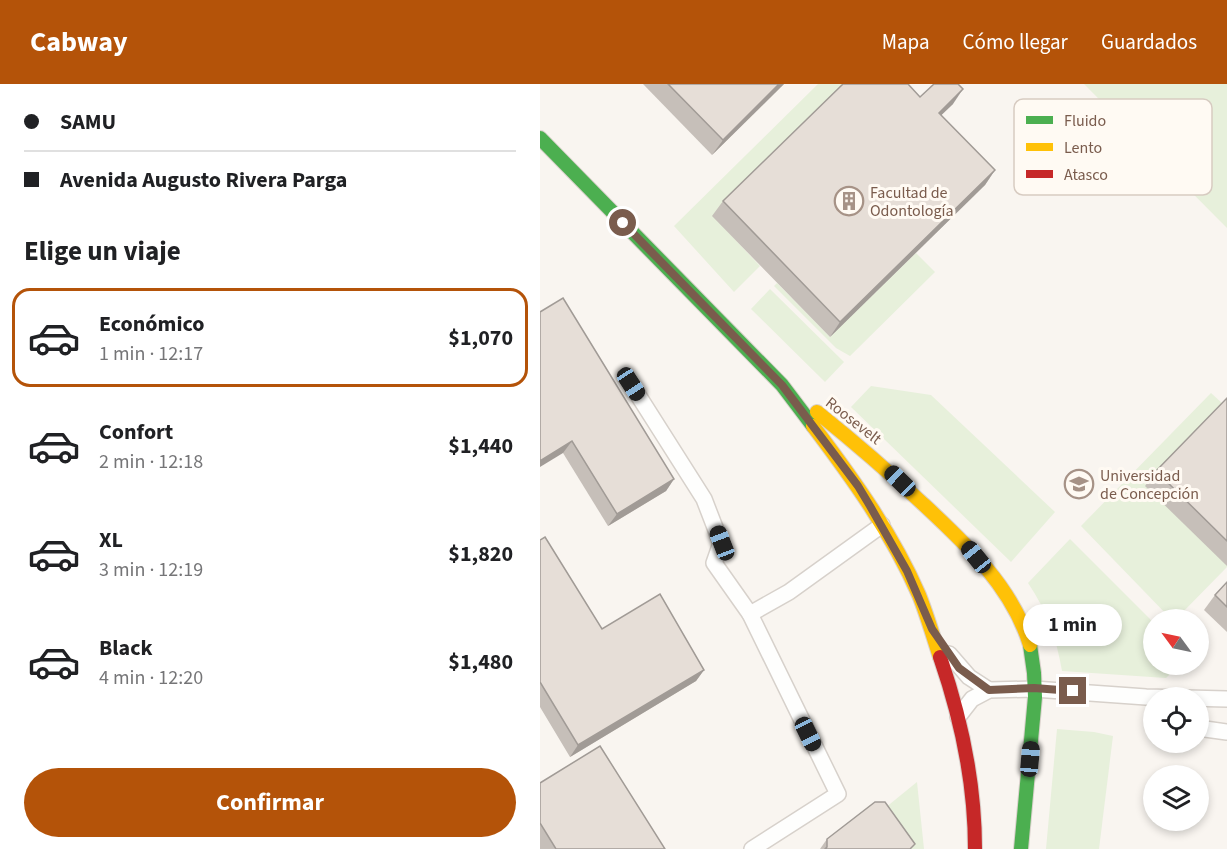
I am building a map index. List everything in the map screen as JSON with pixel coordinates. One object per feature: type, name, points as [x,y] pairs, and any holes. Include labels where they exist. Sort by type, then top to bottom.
[{"type":"main road","name":"Roosevelt","points":[[540,138],[782,385],[858,486],[882,525],[911,579],[932,629],[958,717],[971,780],[975,817],[975,849]]},
{"type":"main road","name":"Roosevelt","points":[[782,385],[884,465],[967,545],[1000,589],[1023,626],[1031,648],[1034,669],[1034,719],[1021,849]]},
{"type":"lane","points":[[631,384],[705,499],[722,543],[714,563],[750,614],[838,794],[752,849]]},
{"type":"lane","points":[[750,614],[789,592],[882,525]]},
{"type":"lane","points":[[932,629],[959,668],[989,690]]},
{"type":"lane","points":[[958,717],[972,699],[989,690],[1034,688],[1143,699]]},
{"type":"lane","points":[[1209,699],[1227,699]]},
{"type":"lane","points":[[1209,730],[1227,732]]},
{"type":"green space","points":[[818,84],[848,84],[713,216],[760,266],[734,292],[674,226]]},
{"type":"green space","points":[[1084,84],[1227,84],[1227,228],[1194,195],[1212,195],[1212,99],[1099,99]]},
{"type":"green space","points":[[916,253],[935,272],[850,356],[836,348],[774,286],[777,283],[830,337]]},
{"type":"green space","points":[[770,289],[844,362],[825,382],[751,309]]},
{"type":"green space","points":[[871,386],[931,395],[1055,512],[1011,562],[851,407]]},
{"type":"green space","points":[[1211,393],[1224,405],[1227,567],[1186,609],[1161,609],[1081,526]]},
{"type":"green space","points":[[1070,539],[1143,612],[1143,675],[1169,675],[1166,678],[1062,671],[1050,625],[1028,583]]},
{"type":"green space","points":[[1057,729],[1113,736],[1099,849],[1046,849]]},
{"type":"green space","points":[[917,782],[924,849],[897,849],[874,817]]},
{"type":"building","points":[[668,84],[779,84],[723,140]]},
{"type":"building","name":"Facultad de Odontología","points":[[843,84],[908,84],[920,97],[934,84],[958,84],[963,89],[939,113],[995,170],[840,322],[723,201]]},
{"type":"building","points":[[563,298],[674,479],[617,514],[572,441],[540,461],[540,312]]},
{"type":"building","points":[[1227,398],[1227,541],[1156,471]]},
{"type":"building","points":[[545,537],[602,629],[660,594],[704,670],[578,745],[540,682],[540,540]]},
{"type":"building","points":[[1227,582],[1227,607],[1215,595]]},
{"type":"building","points":[[600,746],[665,849],[556,849],[540,823],[540,783]]},
{"type":"building","points":[[875,802],[885,802],[915,844],[910,849],[825,849],[827,839]]},
{"type":"traffic: fast","points":[[540,138],[782,385],[813,426]]},
{"type":"traffic: fast","points":[[1021,849],[1035,697],[1030,645]]},
{"type":"traffic: slow","points":[[817,412],[896,479],[970,550],[1012,604],[1030,645]]},
{"type":"traffic: slow","points":[[813,426],[857,486],[897,550],[919,595],[940,657]]},
{"type":"traffic: jam","points":[[940,657],[965,752],[972,800],[975,849]]},
{"type":"place","name":"Facultad de Odontología","points":[[849,201]]},
{"type":"place","name":"Universidad de Concepción","points":[[1079,484]]},
{"type":"route","points":[[623,223],[782,385],[858,486],[907,571],[932,629],[959,668],[989,690],[1034,688],[1073,691]]}]
